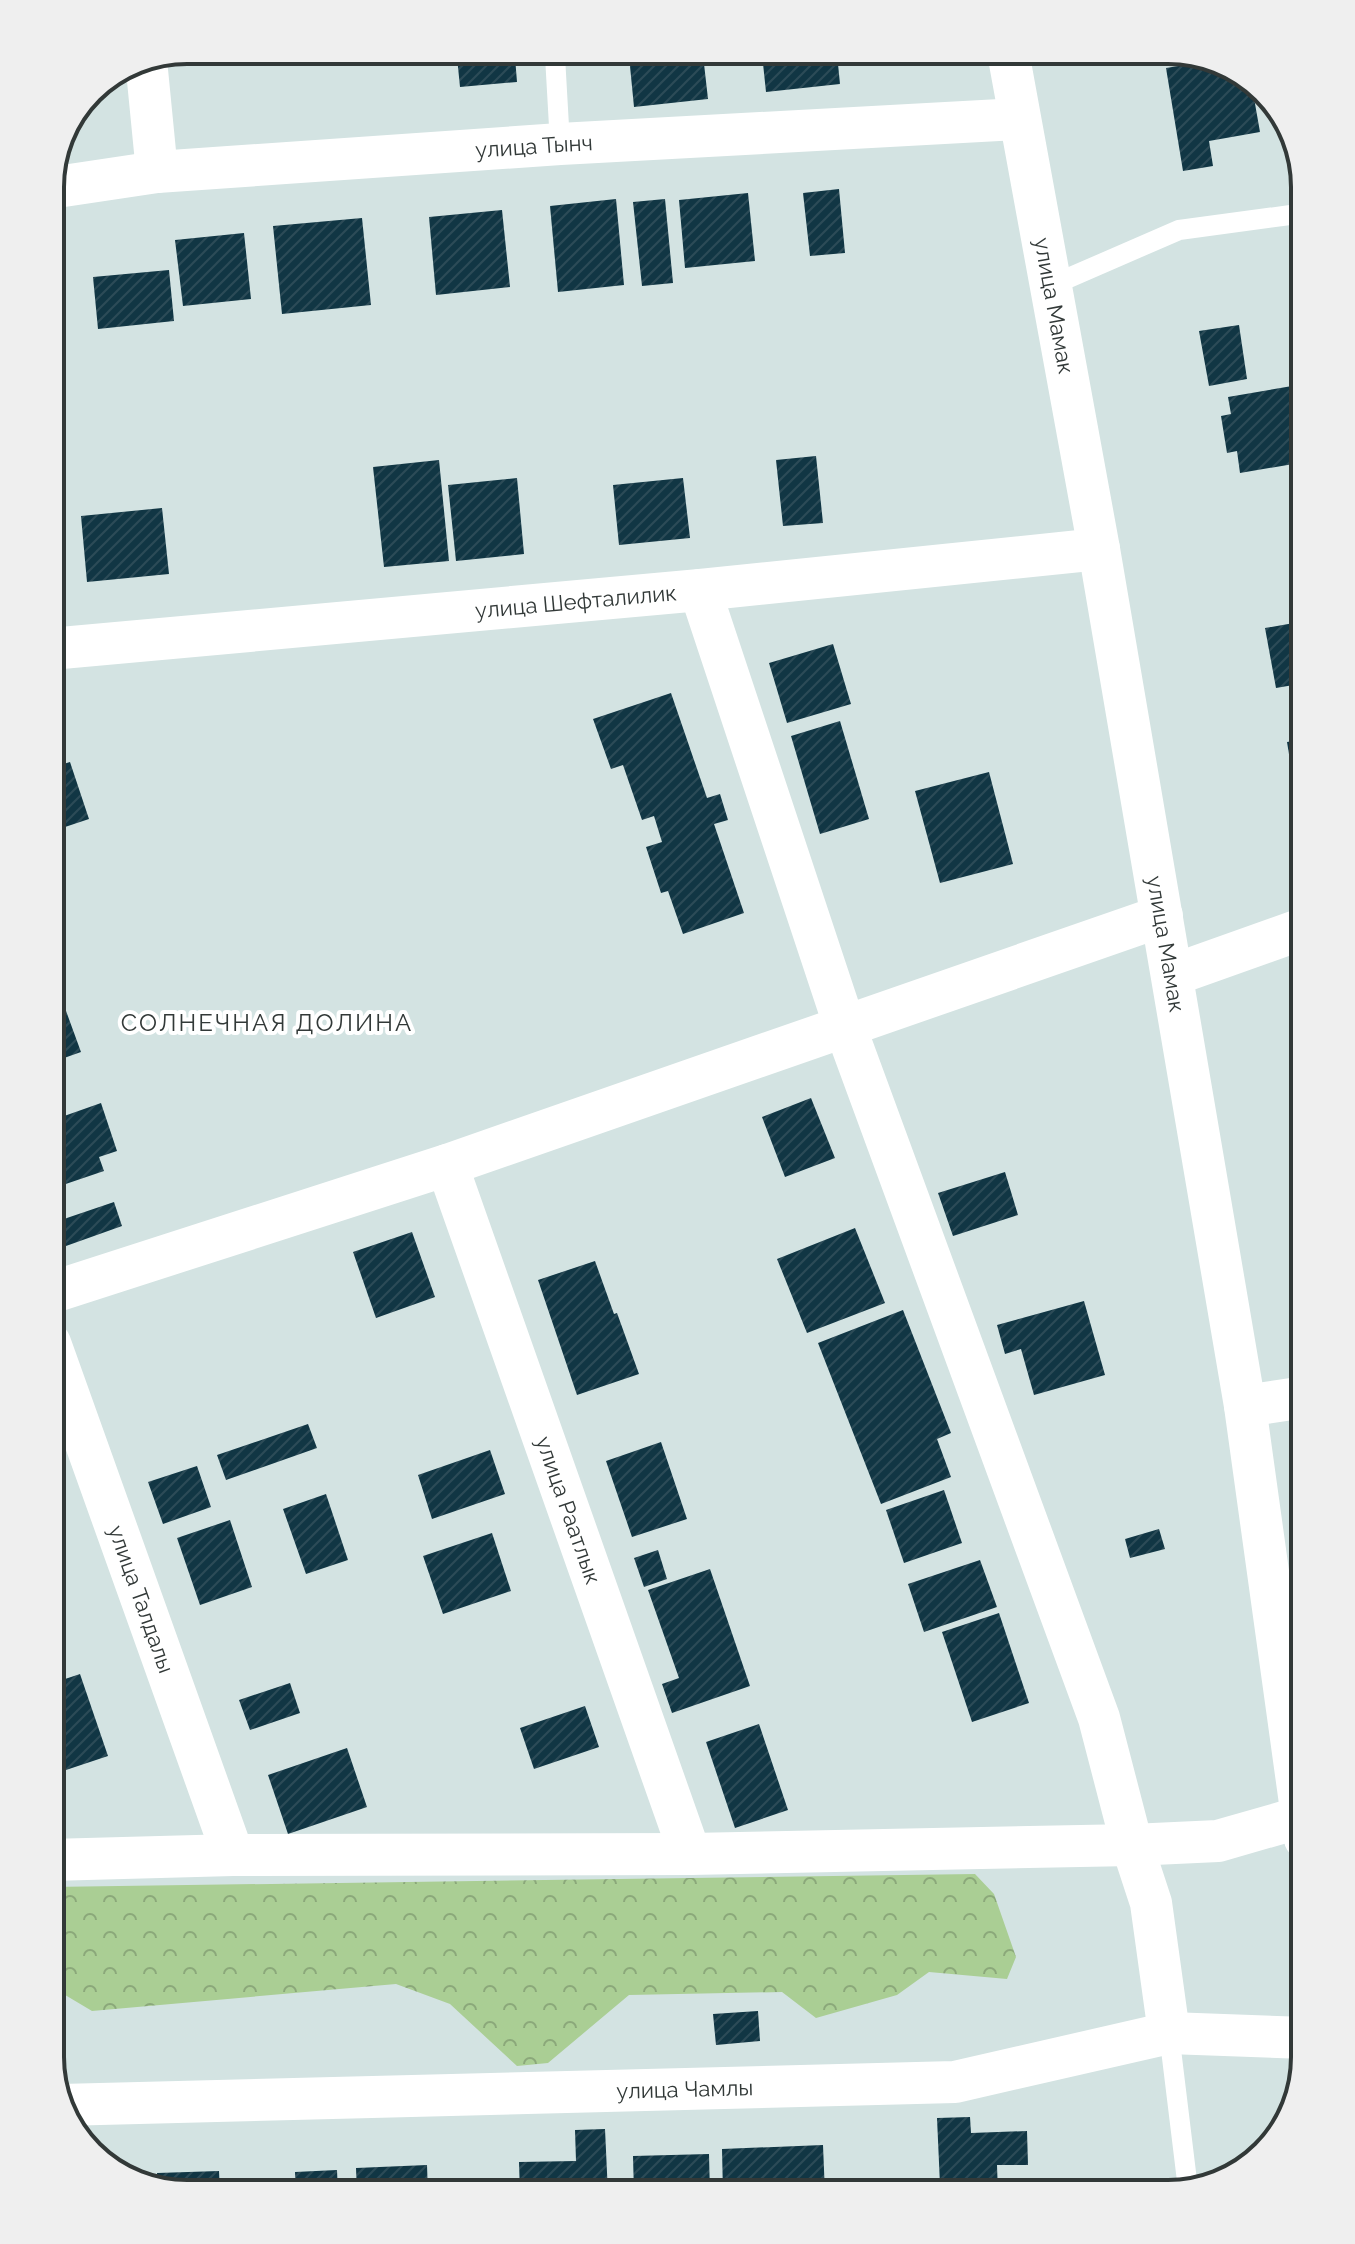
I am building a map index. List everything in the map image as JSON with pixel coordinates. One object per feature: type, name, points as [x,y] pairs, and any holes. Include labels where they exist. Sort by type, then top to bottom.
[{"type":"street","name":"улица Мамак","points":[[1010,64],[1173,975],[1245,1406],[1291,1732]]},
{"type":"street","points":[[147,71],[157,172]]},
{"type":"street","name":"улица Тынч","points":[[64,186],[157,172],[560,144],[1019,119]]},
{"type":"street","name":"улица Шефталилик","points":[[64,648],[700,590],[1099,549]]},
{"type":"street","points":[[700,590],[844,1024],[1099,1718],[1132,1845],[1151,1903],[1169,2033]]},
{"type":"street","points":[[64,1288],[447,1165],[844,1024],[1162,916]]},
{"type":"street","points":[[1173,975],[1291,933]]},
{"type":"street","name":"улица Раатлык","points":[[447,1165],[690,1854]]},
{"type":"street","name":"улица Талдалы","points":[[64,1382],[233,1855]]},
{"type":"street","points":[[1245,1406],[1291,1399]]},
{"type":"street","points":[[64,1860],[233,1855],[690,1854],[1132,1845],[1218,1841],[1291,1827]]},
{"type":"street","name":"улица Чамлы","points":[[74,2105],[955,2082],[1169,2033],[1291,2037]]},
{"type":"lane","points":[[555,64],[560,144]]},
{"type":"lane","points":[[1050,286],[1179,230],[1291,215]]},
{"type":"lane","points":[[1169,2033],[1187,2178]]},
{"type":"green space","points":[[975,1874],[994,1894],[1016,1957],[1007,1979],[929,1972],[897,1995],[816,2018],[782,1992],[629,1995],[548,2063],[517,2066],[450,2004],[396,1984],[92,2011],[64,1994],[64,1887]]},
{"type":"building","points":[[458,64],[516,64],[517,82],[460,87]]},
{"type":"building","points":[[630,64],[704,64],[708,99],[634,107]]},
{"type":"building","points":[[763,64],[838,64],[840,84],[766,92]]},
{"type":"building","points":[[1192,66],[1236,85],[1254,99],[1260,132],[1209,141],[1213,166],[1183,171],[1166,68]]},
{"type":"building","points":[[839,189],[845,253],[810,256],[803,193]]},
{"type":"building","points":[[748,193],[755,261],[685,268],[679,200]]},
{"type":"building","points":[[616,199],[624,285],[558,292],[550,206]]},
{"type":"building","points":[[665,199],[673,283],[642,286],[633,202]]},
{"type":"building","points":[[502,210],[510,287],[436,295],[429,217]]},
{"type":"building","points":[[362,218],[371,305],[282,314],[273,226]]},
{"type":"building","points":[[244,233],[251,299],[183,306],[175,240]]},
{"type":"building","points":[[169,270],[174,321],[98,329],[93,277]]},
{"type":"building","points":[[1239,325],[1247,379],[1209,386],[1199,331]]},
{"type":"building","points":[[1291,386],[1291,464],[1240,473],[1237,451],[1227,453],[1221,416],[1231,414],[1228,397]]},
{"type":"building","points":[[816,456],[823,523],[783,526],[776,460]]},
{"type":"building","points":[[439,460],[449,561],[384,567],[373,467]]},
{"type":"building","points":[[517,478],[524,554],[456,561],[448,485]]},
{"type":"building","points":[[683,478],[690,538],[619,545],[613,485]]},
{"type":"building","points":[[162,508],[169,574],[87,582],[81,516]]},
{"type":"building","points":[[1291,623],[1291,685],[1276,688],[1265,628]]},
{"type":"building","points":[[833,644],[851,704],[787,723],[769,663]]},
{"type":"building","points":[[671,693],[707,798],[720,794],[728,820],[714,824],[744,913],[683,934],[668,891],[661,893],[646,847],[662,842],[654,816],[642,820],[623,765],[611,769],[593,719]]},
{"type":"building","points":[[840,721],[869,819],[820,834],[791,736]]},
{"type":"building","points":[[1291,741],[1291,766],[1287,742]]},
{"type":"building","points":[[70,762],[89,819],[64,827],[64,764]]},
{"type":"building","points":[[989,772],[1013,864],[940,883],[915,791]]},
{"type":"building","points":[[64,1005],[81,1052],[64,1058]]},
{"type":"building","points":[[811,1098],[835,1158],[785,1177],[762,1117]]},
{"type":"building","points":[[101,1103],[117,1151],[99,1157],[104,1171],[64,1185],[64,1116]]},
{"type":"building","points":[[1005,1172],[1018,1215],[953,1236],[938,1193]]},
{"type":"building","points":[[114,1202],[122,1226],[66,1246],[64,1219]]},
{"type":"building","points":[[855,1228],[885,1303],[807,1333],[777,1259]]},
{"type":"building","points":[[412,1232],[435,1297],[376,1318],[353,1252]]},
{"type":"building","points":[[595,1261],[639,1374],[577,1395],[538,1280]]},
{"type":"building","points":[[1084,1301],[1105,1375],[1034,1395],[1021,1349],[1005,1354],[997,1325]]},
{"type":"building","points":[[903,1310],[951,1433],[937,1439],[951,1477],[881,1504],[818,1343]]},
{"type":"building","points":[[308,1424],[317,1448],[226,1480],[217,1455]]},
{"type":"building","points":[[661,1442],[687,1519],[632,1537],[606,1461]]},
{"type":"building","points":[[490,1450],[505,1494],[432,1519],[418,1475]]},
{"type":"building","points":[[197,1466],[211,1507],[163,1524],[148,1482]]},
{"type":"building","points":[[944,1490],[962,1543],[904,1563],[886,1510]]},
{"type":"building","points":[[326,1494],[348,1560],[306,1574],[283,1509]]},
{"type":"building","points":[[230,1520],[252,1587],[200,1605],[177,1538]]},
{"type":"building","points":[[1159,1529],[1165,1549],[1130,1558],[1125,1539]]},
{"type":"building","points":[[492,1533],[511,1591],[443,1614],[423,1556]]},
{"type":"building","points":[[658,1550],[667,1579],[644,1587],[634,1558]]},
{"type":"building","points":[[980,1560],[997,1607],[924,1632],[908,1584]]},
{"type":"building","points":[[710,1569],[750,1686],[672,1713],[662,1684],[679,1678],[648,1590]]},
{"type":"building","points":[[999,1613],[1029,1703],[972,1722],[942,1632]]},
{"type":"building","points":[[80,1674],[108,1756],[64,1771],[64,1679]]},
{"type":"building","points":[[290,1683],[300,1713],[250,1730],[239,1700]]},
{"type":"building","points":[[585,1706],[599,1747],[534,1769],[520,1728]]},
{"type":"building","points":[[759,1724],[788,1810],[735,1828],[706,1742]]},
{"type":"building","points":[[347,1748],[367,1807],[288,1834],[268,1775]]},
{"type":"building","points":[[758,2011],[760,2041],[716,2045],[713,2014]]},
{"type":"building","points":[[970,2117],[971,2133],[1027,2131],[1028,2165],[997,2165],[998,2180],[940,2180],[937,2118]]},
{"type":"building","points":[[605,2129],[607,2180],[520,2180],[519,2162],[576,2161],[575,2130]]},
{"type":"building","points":[[823,2145],[824,2180],[723,2180],[722,2149]]},
{"type":"building","points":[[709,2154],[710,2180],[634,2180],[633,2156]]},
{"type":"building","points":[[427,2165],[428,2180],[356,2180],[356,2168]]},
{"type":"building","points":[[337,2170],[337,2180],[295,2180],[295,2172]]},
{"type":"building","points":[[219,2171],[219,2180],[179,2180],[157,2176],[157,2173]]},
{"type":"district","name":"СОЛНЕЧНАЯ ДОЛИНА","points":[[267,1022]]}]
